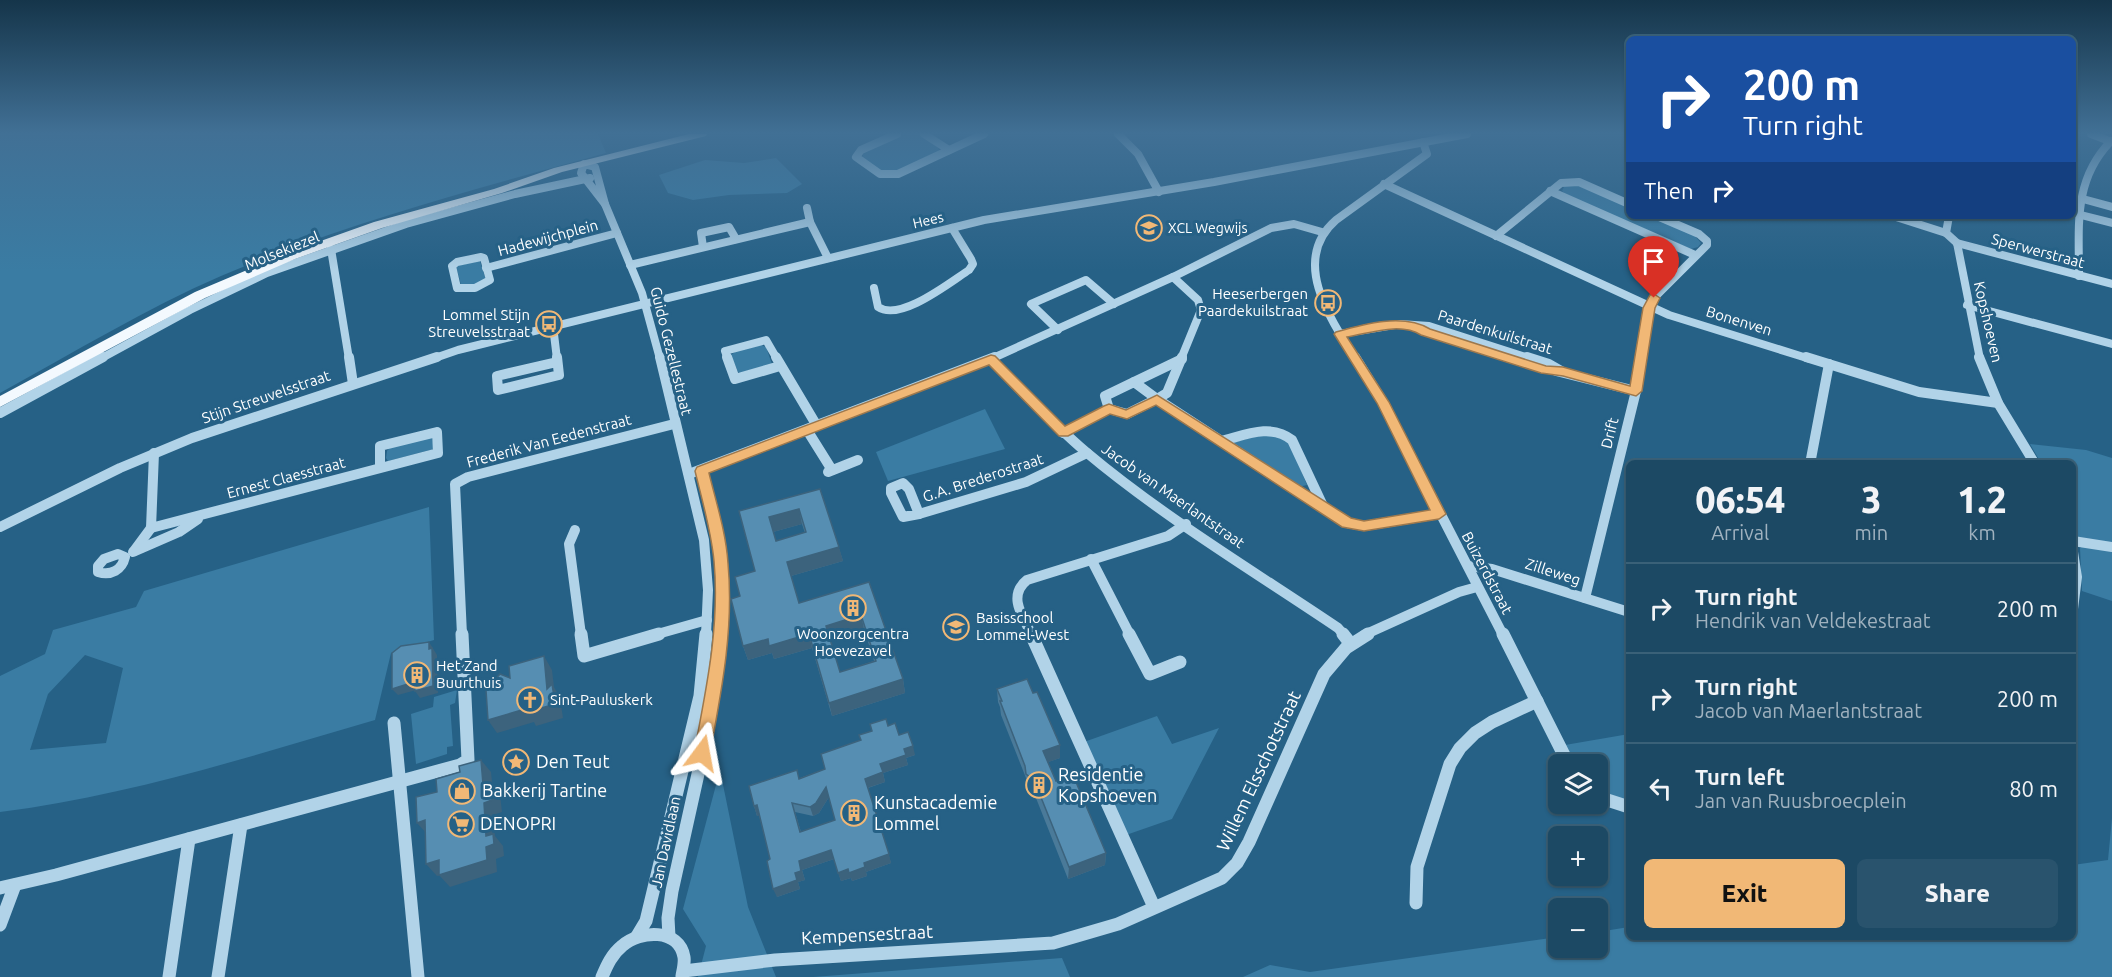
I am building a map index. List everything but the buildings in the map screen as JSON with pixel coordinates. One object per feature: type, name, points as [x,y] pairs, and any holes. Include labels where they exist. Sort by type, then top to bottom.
[{"type":"main road","name":"Molsekiezel","points":[[0,402],[179,306],[257,269],[371,227],[498,191],[549,180]]},
{"type":"street","name":"Molsekiezel","points":[[0,413],[225,292],[331,249],[448,212],[566,180]]},
{"type":"street","name":"Guido Gezellestraat","points":[[592,180],[605,204]]},
{"type":"street","name":"Guido Gezellestraat","points":[[592,180],[605,204],[646,303],[675,424],[695,472]]},
{"type":"street","points":[[1152,180],[1159,192]]},
{"type":"street","name":"Hees","points":[[646,303],[984,220],[1225,180]]},
{"type":"street","points":[[695,472],[991,359],[1173,277],[1279,225],[1302,226],[1322,232],[1390,180]]},
{"type":"street","points":[[2079,276],[2082,199],[2087,180]]},
{"type":"street","points":[[1496,236],[1557,185],[1571,181],[1626,203]]},
{"type":"street","name":"Bonenven","points":[[1384,184],[1649,308],[1919,392],[1998,403]]},
{"type":"street","points":[[1550,191],[1695,255],[1707,245],[1705,238],[1664,219]]},
{"type":"street","points":[[2082,199],[2112,207]]},
{"type":"street","points":[[807,208],[810,222],[828,258]]},
{"type":"street","points":[[2081,215],[2112,224]]},
{"type":"street","points":[[1902,219],[1946,233],[1957,243]]},
{"type":"street","points":[[1946,233],[1948,219]]},
{"type":"street","points":[[630,265],[810,222]]},
{"type":"street","points":[[703,247],[701,233],[709,230],[729,227],[736,239]]},
{"type":"street","points":[[874,288],[878,307],[881,310],[900,310],[923,299],[969,270],[973,264],[971,259],[952,228]]},
{"type":"street","name":"Buizerdstraat","points":[[1322,232],[1315,254],[1315,278],[1331,319],[1383,402],[1564,754]]},
{"type":"street","name":"Hadewijchplein","points":[[486,268],[617,233]]},
{"type":"street","name":"Sperwerstraat","points":[[1957,243],[2112,284]]},
{"type":"street","name":"Kopshoeven","points":[[1957,243],[1978,357],[1998,403],[2033,460]]},
{"type":"street","points":[[331,249],[353,384]]},
{"type":"street","name":"Drift","points":[[1585,598],[1636,391],[1649,308],[1654,298],[1695,255]]},
{"type":"street","name":"Hadewijchplein","points":[[481,257],[484,258],[486,268],[490,280],[486,284],[464,290],[457,288],[453,264],[481,257]]},
{"type":"street","points":[[1063,433],[1109,409],[1127,414],[1167,393],[1201,310],[1201,304],[1173,277]]},
{"type":"street","points":[[1058,330],[1031,304],[1086,280],[1114,304]]},
{"type":"street","name":"Stijn Streuvelsstraat","points":[[0,527],[154,453],[192,438],[458,350],[646,303]]},
{"type":"street","points":[[1967,305],[2112,344]]},
{"type":"street","name":"Paardenkuilstraat","points":[[1340,334],[1400,324],[1416,326],[1426,332],[1545,370],[1563,372],[1636,391]]},
{"type":"street","points":[[553,326],[559,375],[498,390],[497,376],[557,362]]},
{"type":"street","points":[[780,366],[735,379],[725,351],[766,340],[780,366],[812,428],[829,471],[858,459]]},
{"type":"street","name":"Jacob van Maerlantstraat","points":[[991,359],[1063,433],[1087,453],[1151,501],[1338,628],[1350,643]]},
{"type":"street","points":[[1109,409],[1105,396],[1182,359]]},
{"type":"street","points":[[1811,460],[1829,364]]},
{"type":"street","points":[[1134,382],[1355,525],[1439,514]]},
{"type":"street","name":"Frederik Van Eedenstraat","points":[[399,782],[460,765],[468,760],[455,484],[468,477],[675,424]]},
{"type":"street","points":[[1222,441],[1271,430],[1284,433],[1292,440],[1323,506]]},
{"type":"street","name":"Ernest Claesstraat","points":[[200,517],[179,532],[129,555],[152,528],[438,453],[437,432],[380,446],[380,468]]},
{"type":"street","points":[[152,528],[154,453]]},
{"type":"street","name":"G.A. Brederostraat","points":[[919,514],[1015,486],[1047,474],[1087,453]]},
{"type":"street","name":"Jan Davidlaan","points":[[669,937],[668,918],[719,663],[722,594],[718,537],[695,472]]},
{"type":"street","name":"Jan Davidlaan","points":[[637,936],[646,921],[700,696],[708,590],[695,472]]},
{"type":"street","points":[[1154,907],[1016,601],[1016,592],[1020,585],[1030,578],[1168,536],[1186,524]]},
{"type":"street","points":[[575,530],[569,544],[584,656],[707,620]]},
{"type":"street","points":[[704,540],[718,537]]},
{"type":"street","points":[[2076,541],[2112,547]]},
{"type":"street","points":[[1090,559],[1149,674],[1180,662]]},
{"type":"street","name":"Zilleweg","points":[[1468,566],[1492,568],[1626,611]]},
{"type":"street","name":"Willem Elsschotstraat","points":[[1053,943],[1118,924],[1222,878],[1237,863],[1249,842],[1324,674],[1335,657],[1350,643],[1477,586]]},
{"type":"street","points":[[1416,903],[1417,867],[1450,764],[1460,748],[1475,733],[1492,722],[1537,701]]},
{"type":"street","points":[[394,723],[418,977]]},
{"type":"street","points":[[687,753],[702,753]]},
{"type":"street","points":[[0,888],[399,782]]},
{"type":"street","points":[[1608,800],[1626,806]]},
{"type":"street","points":[[218,977],[241,825]]},
{"type":"street","points":[[169,977],[189,839]]},
{"type":"street","points":[[661,860],[679,860]]},
{"type":"street","points":[[0,925],[15,885]]},
{"type":"street","points":[[602,977],[605,965],[624,942],[648,933],[669,937]]},
{"type":"street","name":"Kempensestraat","points":[[669,937],[682,951],[683,974],[775,960],[1053,943]]},
{"type":"shaded area","points":[[0,180],[510,180],[363,223],[221,276],[109,332],[0,393]]},
{"type":"shaded area","points":[[661,180],[798,180],[802,184],[787,193],[729,195],[693,200],[668,193]]},
{"type":"shaded area","points":[[1565,185],[1577,185],[1626,206],[1626,219],[1656,219],[1694,235],[1701,243],[1698,247],[1691,249],[1566,195],[1562,191]]},
{"type":"shaded area","points":[[480,261],[486,280],[465,288],[461,285],[456,266]]},
{"type":"shaded area","points":[[761,345],[766,347],[772,364],[738,372],[731,355],[736,351]]},
{"type":"shaded area","points":[[985,409],[1005,449],[888,481],[876,452]]},
{"type":"shaded area","points":[[1270,433],[1287,437],[1307,485],[1298,487],[1235,444],[1235,442]]},
{"type":"shaded area","points":[[432,437],[434,449],[388,461],[386,458],[390,447]]},
{"type":"shaded area","points":[[2030,444],[2086,450],[2112,458],[2112,543],[2076,537],[2076,460],[2039,460]]},
{"type":"shaded area","points":[[429,507],[434,640],[391,653],[375,720],[189,774],[95,796],[0,812],[0,676],[45,654],[53,630],[136,607],[144,591]],"holes":[[[85,655],[123,668],[106,743],[30,750],[48,694]]]},
{"type":"shaded area","points":[[2084,545],[2112,550],[2112,601],[2082,591],[2080,548]]},
{"type":"shaded area","points":[[457,690],[455,703],[450,705],[453,746],[447,747],[447,754],[416,764],[411,714],[433,707],[434,697]]},
{"type":"shaded area","points":[[1157,716],[1172,744],[1219,728],[1172,819],[1126,835],[1084,742]]},
{"type":"shaded area","points":[[1626,735],[1626,800],[1608,794],[1608,754],[1570,754],[1565,745]]},
{"type":"shaded area","points":[[720,770],[748,907],[776,977],[698,977],[706,946],[683,909]]},
{"type":"shaded area","points":[[2112,818],[2112,977],[1243,977],[1270,965],[1310,972],[1548,938],[1548,958],[1608,958],[1608,930],[1626,927],[1626,940],[2076,940],[2076,865],[2108,860]]},
{"type":"shaded area","points":[[1062,958],[1070,977],[813,977]]},
{"type":"place","name":"XCL Wegwijs","points":[[1149,228]]},
{"type":"place","name":"Heeserbergen Paardekuilstraat","points":[[1328,303]]},
{"type":"place","name":"Lommel Stijn Streuvelsstraat","points":[[549,324]]},
{"type":"place","name":"Woonzorgcentra Hoevezavel","points":[[853,608]]},
{"type":"place","name":"Basisschool Lommel-West","points":[[956,627]]},
{"type":"place","name":"Het Zand Buurthuis","points":[[417,675]]},
{"type":"place","name":"Sint-Pauluskerk","points":[[530,700]]},
{"type":"place","name":"Den Teut","points":[[516,762]]},
{"type":"place","name":"Residentie Kopshoeven","points":[[1039,785]]},
{"type":"place","name":"Bakkerij Tartine","points":[[462,791]]},
{"type":"place","name":"Kunstacademie Lommel","points":[[854,813]]},
{"type":"place","name":"DENOPRI","points":[[461,824]]},
{"type":"route","points":[[702,753],[719,663],[722,604],[718,537],[702,471],[991,359],[1063,433],[1109,409],[1127,414],[1157,399],[1347,523],[1364,526],[1439,514],[1383,402],[1340,334],[1400,324],[1416,326],[1426,332],[1545,370],[1563,372],[1636,391],[1649,308],[1654,298]]}]
